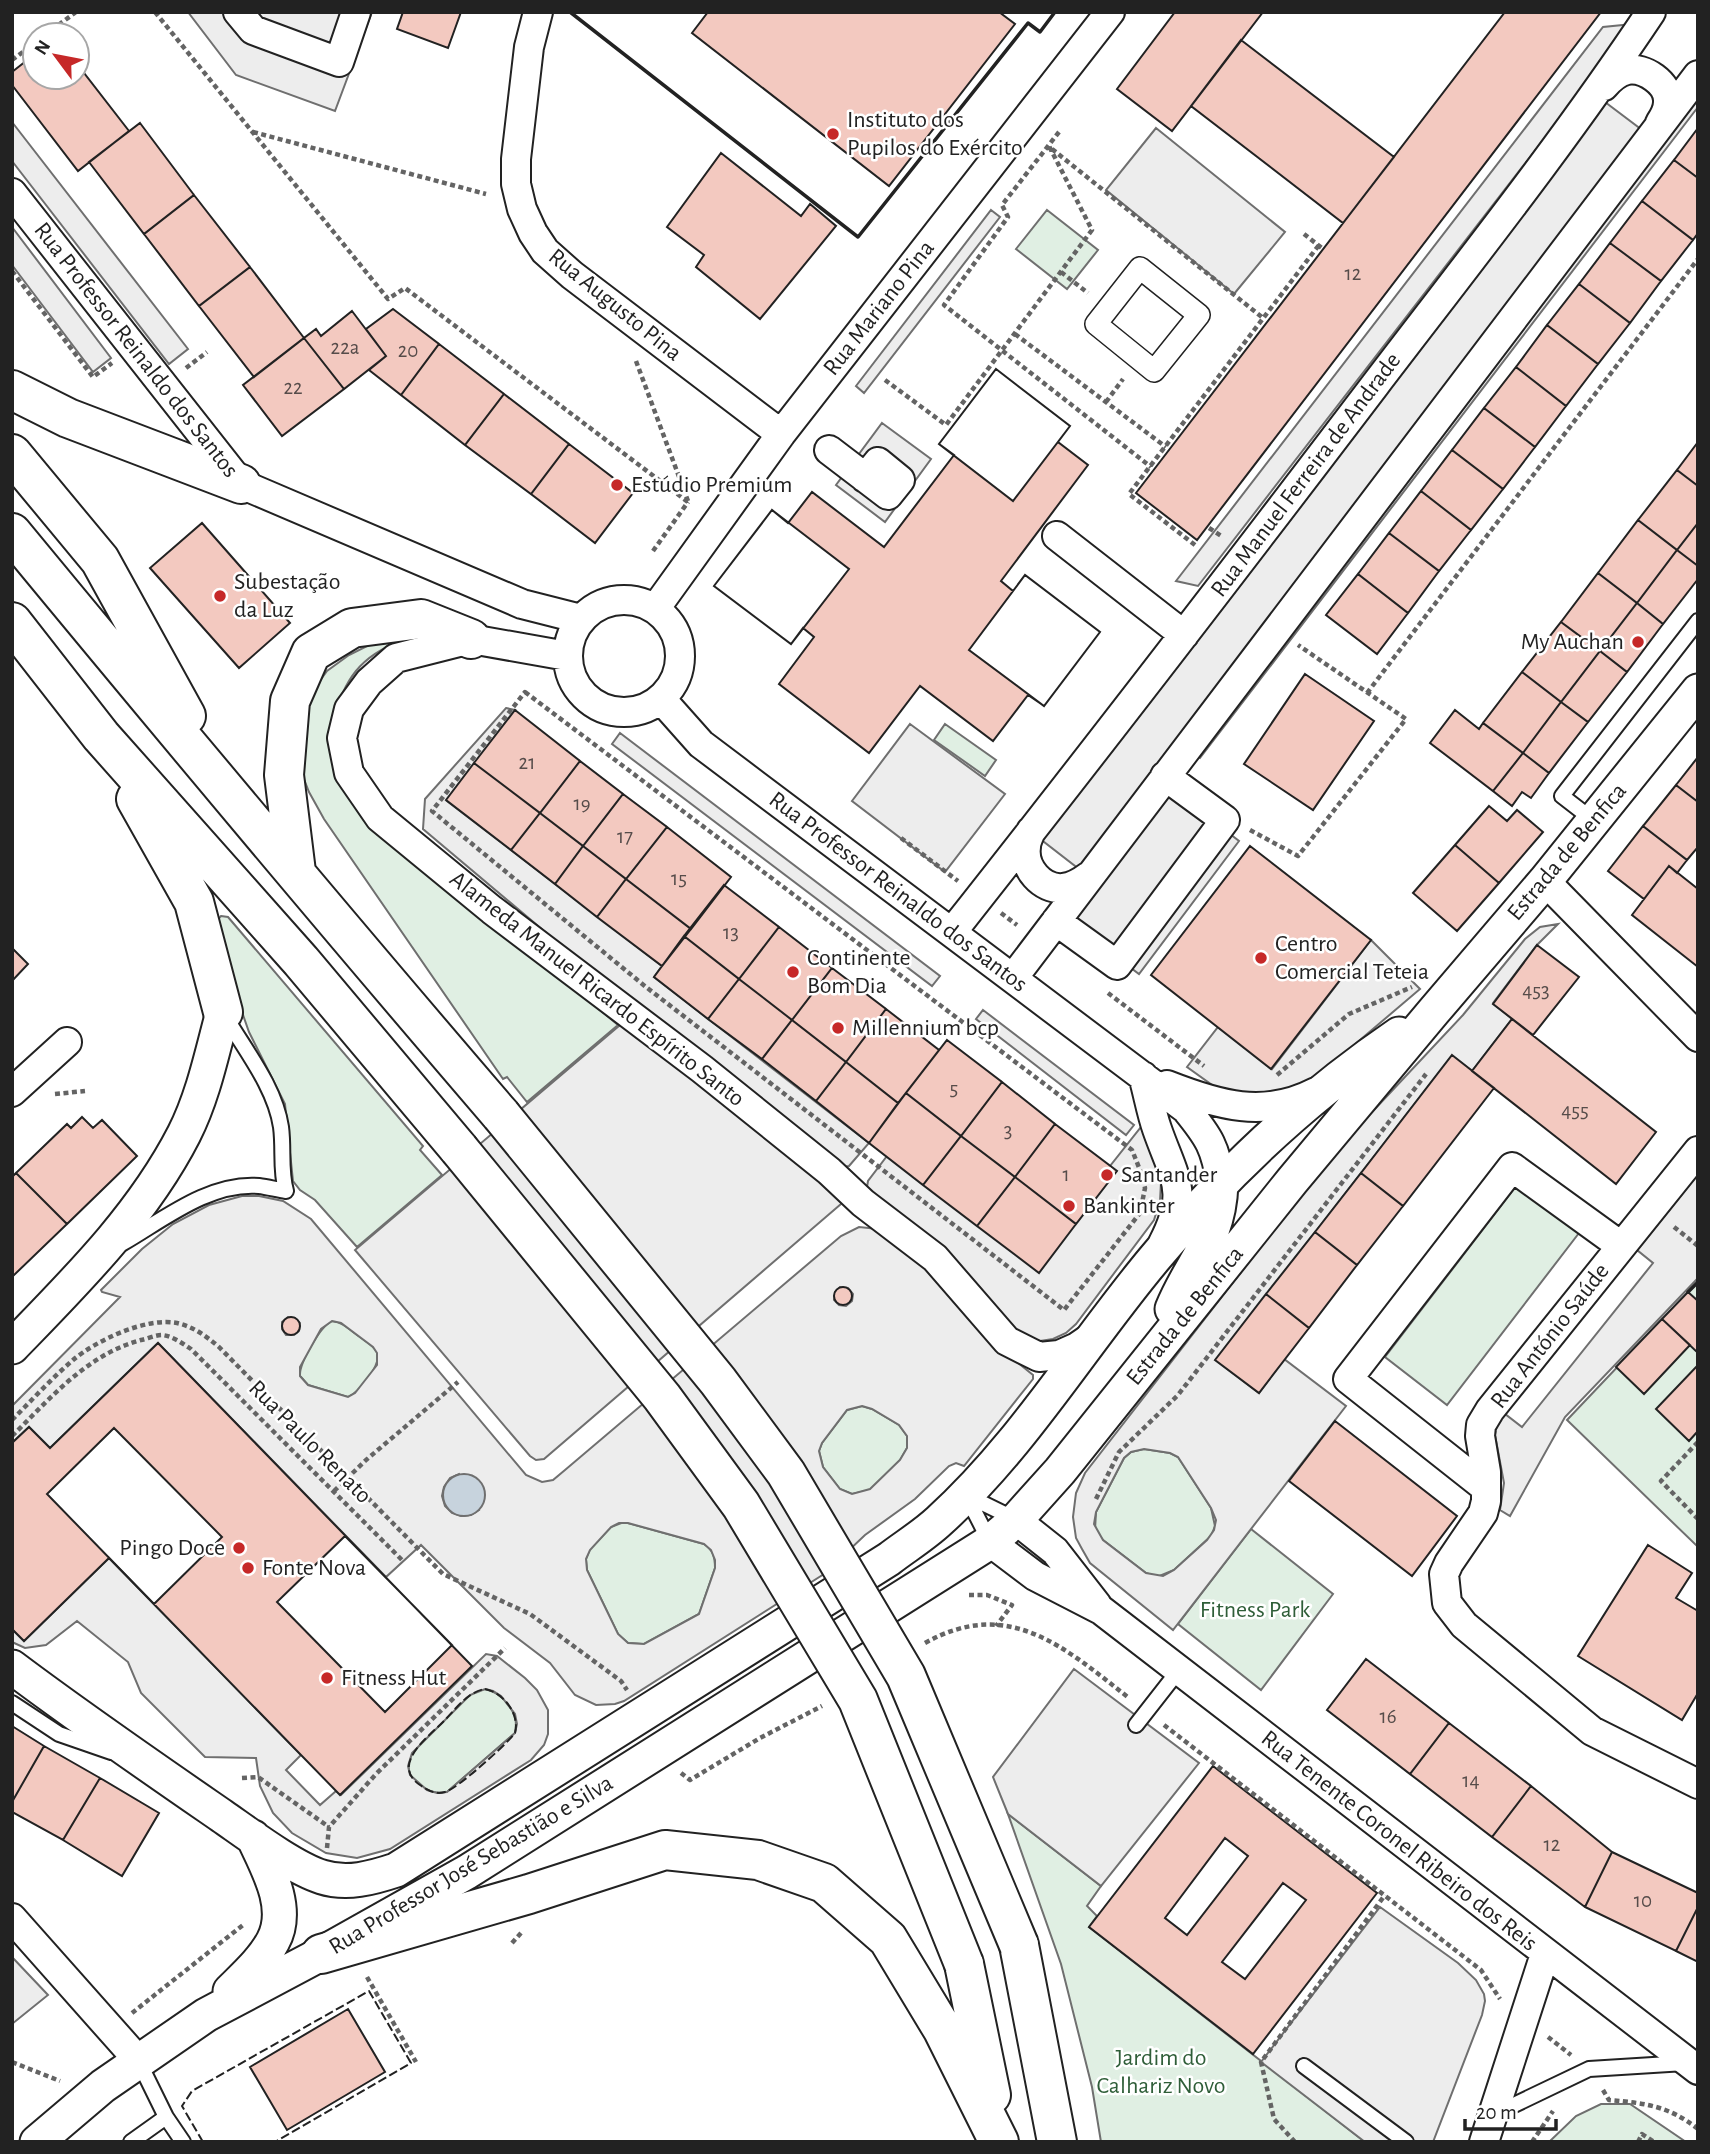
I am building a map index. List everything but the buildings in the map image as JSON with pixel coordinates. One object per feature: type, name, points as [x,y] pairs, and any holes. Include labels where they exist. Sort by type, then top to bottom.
[{"type":"highway","points":[[12,390],[68,418],[240,484]]},
{"type":"highway","points":[[12,454],[100,560],[233,801]]},
{"type":"highway","points":[[12,533],[233,801],[501,1115],[718,1381],[786,1473],[906,1676],[1019,1945],[1057,2142]]},
{"type":"highway","points":[[296,872],[284,775],[290,701],[311,653],[352,628],[421,620],[471,639]]},
{"type":"highway","points":[[12,622],[101,736],[301,961],[458,1149],[662,1397],[741,1505],[858,1700],[964,1964],[1000,2142]]},
{"type":"highway","points":[[101,736],[194,902],[223,1012]]},
{"type":"highway","points":[[321,1954],[529,1894],[666,1850],[758,1860],[824,1883],[888,1939],[943,2030],[1000,2142]]},
{"type":"street","points":[[238,12],[253,30],[339,62],[356,12]]},
{"type":"street","name":"Rua Augusto Pina","points":[[538,12],[529,47],[516,159],[516,184],[522,209],[533,233],[545,251],[572,275],[781,434]]},
{"type":"street","name":"Rua Mariano Pina","points":[[656,609],[781,434],[1110,12]]},
{"type":"street","name":"Rua Manuel Ferreira de Andrade","points":[[951,932],[1184,635],[1598,91],[1651,12]]},
{"type":"street","points":[[1598,91],[1614,76],[1626,70],[1638,70],[1654,77],[1667,91],[1668,103],[1653,134]]},
{"type":"street","points":[[1013,978],[1698,75]]},
{"type":"street","name":"Rua Professor Reinaldo dos Santos","points":[[12,193],[240,484],[522,604],[581,619]]},
{"type":"street","points":[[1140,268],[1199,315],[1154,371],[1096,324],[1108,309],[1140,268]]},
{"type":"street","points":[[829,450],[865,478]]},
{"type":"street","points":[[1057,536],[1184,635]]},
{"type":"street","points":[[616,600],[637,601],[656,609],[673,628],[681,653],[676,678],[661,699],[638,711],[612,712],[589,701],[572,681],[567,656],[570,636],[581,619],[597,606],[616,600]]},
{"type":"street","name":"Alameda Manuel Ricardo Espírito Santo","points":[[567,656],[471,639],[396,658],[369,682],[349,709],[342,738],[349,773],[380,818],[492,910],[755,1112],[829,1171],[863,1203],[935,1258],[1007,1341],[1039,1357],[1059,1355],[1096,1334]]},
{"type":"street","name":"Estrada de Benfica","points":[[889,1559],[938,1522],[987,1472],[1154,1259],[1256,1147],[1331,1084],[1425,998],[1545,881],[1698,691]]},
{"type":"street","name":"Rua Professor Reinaldo dos Santos","points":[[661,699],[701,744],[1186,1110],[1208,1136],[1219,1165],[1221,1184]]},
{"type":"street","points":[[1056,921],[1117,965],[1126,954],[1225,820],[1165,776]]},
{"type":"street","points":[[1031,831],[1026,847],[1027,862],[1034,876],[1043,883],[1054,888],[1065,888],[1078,884],[1090,875]]},
{"type":"street","points":[[1545,881],[1698,1037]]},
{"type":"street","name":"Estrada de Benfica","points":[[911,1593],[990,1542],[1016,1520],[1060,1471],[1293,1181],[1425,998]]},
{"type":"street","points":[[12,1347],[98,1258],[153,1184],[184,1134],[206,1074],[223,1012]]},
{"type":"street","points":[[12,1092],[67,1042]]},
{"type":"street","points":[[1143,1076],[1157,1129],[1178,1184],[1177,1206],[1154,1259]]},
{"type":"street","name":"Rua Professor Reinaldo dos Santos","points":[[1143,1076],[1195,1096],[1240,1107],[1263,1108],[1299,1101],[1331,1084]]},
{"type":"street","name":"Rua António Saúde","points":[[1698,1151],[1490,1410],[1481,1425],[1480,1436],[1486,1488],[1483,1513],[1444,1574],[1447,1602],[1464,1625],[1592,1731],[1698,1784]]},
{"type":"street","points":[[1486,1488],[1348,1378],[1511,1167],[1621,1246]]},
{"type":"street","points":[[1156,1350],[1178,1296],[1212,1235],[1220,1207],[1221,1184]]},
{"type":"street","name":"Rua Tenente Coronel Ribeiro dos Reis","points":[[1016,1520],[1055,1550],[1101,1610]]},
{"type":"street","name":"Rua Tenente Coronel Ribeiro dos Reis","points":[[990,1542],[1035,1576],[1101,1610],[1693,2067]]},
{"type":"street","name":"Rua Professor José Sebastião e Silva","points":[[12,1667],[139,1759],[305,1869],[323,1878],[372,1878],[396,1870],[889,1559]]},
{"type":"street","name":"Rua Professor José Sebastião e Silva","points":[[37,2142],[103,2086],[206,2015],[467,1872],[911,1593]]},
{"type":"street","points":[[206,2015],[259,1962],[274,1939],[279,1916],[276,1894],[271,1875],[253,1837]]},
{"type":"street","points":[[12,1918],[138,2060]]},
{"type":"street","points":[[1483,2142],[1545,1954]]},
{"type":"lane","points":[[1594,821],[1562,796],[1698,621]]},
{"type":"lane","points":[[98,1258],[190,1203],[228,1188],[258,1186],[286,1191],[282,1176],[281,1127],[274,1101],[223,1012]]},
{"type":"lane","points":[[966,1494],[1016,1520]]},
{"type":"lane","points":[[966,1494],[990,1542]]},
{"type":"lane","points":[[1136,1725],[1179,1670]]},
{"type":"lane","points":[[12,1703],[59,1734],[83,1744],[139,1759]]},
{"type":"lane","points":[[138,2060],[166,2117],[183,2142]]},
{"type":"lane","points":[[1304,2066],[1406,2142]]},
{"type":"lane","points":[[1494,2114],[1588,2069],[1693,2067]]},
{"type":"lane","points":[[131,2142],[166,2117]]},
{"type":"path","points":[[155,12],[387,299],[405,288],[688,502]]},
{"type":"path","points":[[253,132],[486,194]]},
{"type":"path","points":[[1059,132],[1002,205],[1007,217],[944,305],[1151,467]]},
{"type":"path","points":[[885,380],[946,425],[1092,230],[1049,146]]},
{"type":"path","points":[[1049,146],[1263,318]]},
{"type":"path","points":[[1195,545],[1129,494],[1263,318],[1321,247],[1304,234]]},
{"type":"path","points":[[1367,693],[1698,259]]},
{"type":"path","points":[[1061,272],[1108,309]]},
{"type":"path","points":[[1015,334],[1166,447]]},
{"type":"path","points":[[636,359],[688,502]]},
{"type":"path","points":[[653,551],[688,502]]},
{"type":"path","points":[[1241,823],[1298,856],[1406,719],[1294,642],[1291,612]]},
{"type":"path","points":[[525,692],[1132,1150],[1145,1188],[1140,1213],[1064,1310],[646,987],[432,811],[525,692]]},
{"type":"path","points":[[1273,1076],[1349,1014],[1425,998]]},
{"type":"path","points":[[1194,1058],[1213,1071]]},
{"type":"path","points":[[1096,1499],[1119,1452],[1178,1395],[1433,1066]]},
{"type":"path","points":[[12,1420],[75,1358],[129,1329],[163,1322],[200,1331],[219,1347],[443,1574],[530,1614],[621,1681],[632,1696]]},
{"type":"path","name":"Rua Paulo Renato","points":[[12,1436],[81,1369],[105,1354],[161,1335],[191,1349],[403,1561]]},
{"type":"path","points":[[334,1491],[458,1382]]},
{"type":"path","points":[[1698,1442],[1661,1481],[1698,1519]]},
{"type":"path","points":[[919,1646],[940,1634],[980,1625],[1025,1630],[1051,1640],[1147,1711],[1481,1970],[1499,1999],[1588,2069],[1609,2100],[1654,2105],[1680,2115],[1698,2129]]},
{"type":"path","points":[[323,1878],[329,1827],[376,1774],[505,1648]]},
{"type":"path","points":[[676,1767],[683,1777],[690,1780],[826,1703]]},
{"type":"path","points":[[242,1778],[258,1777],[329,1827]]},
{"type":"path","points":[[1295,2142],[1274,2119],[1261,2062],[1385,1895]]},
{"type":"path","points":[[1638,2142],[1642,2134],[1654,2142]]},
{"type":"green space","points":[[1047,210],[1098,250],[1067,289],[1016,249]]},
{"type":"green space","points":[[401,641],[375,654],[356,671],[342,693],[333,721],[388,832],[618,1025],[527,1102],[507,1077],[503,1079],[324,819],[300,769],[303,713],[314,689],[327,671],[349,655],[373,643]]},
{"type":"green space","points":[[945,724],[996,760],[985,776],[934,740]]},
{"type":"green space","points":[[221,916],[228,917],[423,1146],[420,1150],[442,1175],[357,1247],[315,1200],[300,1190],[293,1181],[285,1104],[249,1032],[236,995],[217,921]]},
{"type":"green space","points":[[1517,1185],[1579,1233],[1447,1405],[1385,1357]]},
{"type":"green space","points":[[1698,1282],[1698,1547],[1567,1420]]},
{"type":"green space","points":[[332,1321],[348,1328],[377,1352],[376,1364],[368,1378],[348,1397],[308,1385],[300,1376],[311,1346]]},
{"type":"green space","points":[[862,1406],[899,1425],[907,1436],[907,1448],[900,1460],[870,1490],[852,1494],[840,1489],[823,1467],[819,1451],[847,1410]]},
{"type":"green space","points":[[1144,1449],[1178,1457],[1211,1508],[1215,1526],[1211,1536],[1174,1570],[1157,1577],[1146,1573],[1103,1540],[1095,1530],[1096,1512],[1124,1458],[1131,1452]]},
{"type":"green space","points":[[624,1522],[704,1544],[715,1560],[715,1568],[699,1614],[644,1644],[628,1643],[618,1634],[587,1570],[586,1559],[590,1549],[611,1527]]},
{"type":"green space","name":"Fitness Park","points":[[1251,1529],[1333,1594],[1261,1690],[1178,1624]]},
{"type":"green space","points":[[485,1689],[498,1695],[509,1705],[515,1719],[515,1733],[447,1792],[427,1790],[412,1778],[409,1771],[410,1759],[464,1699]]},
{"type":"green space","name":"Jardim do Calhariz Novo","points":[[1008,1814],[1101,1886],[1087,1906],[1097,1916],[1089,1927],[1365,2142],[1101,2142],[1092,2087],[1061,1964]]},
{"type":"green space","points":[[1601,2104],[1630,2104],[1686,2142],[1549,2142],[1576,2116]]},
{"type":"shaded area","points":[[188,12],[372,12],[335,111],[236,75]]},
{"type":"shaded area","points":[[1633,24],[1198,586],[1176,581],[1603,27]]},
{"type":"shaded area","points":[[1698,87],[1698,107],[1200,758],[1190,751]]},
{"type":"shaded area","points":[[1601,99],[1646,133],[1079,869],[1039,838]]},
{"type":"shaded area","points":[[12,122],[188,349],[169,364],[12,161]]},
{"type":"shaded area","points":[[1156,128],[1285,232],[1234,294],[1106,190]]},
{"type":"shaded area","points":[[991,210],[1000,217],[864,393],[856,386]]},
{"type":"shaded area","points":[[12,227],[111,358],[93,372],[12,265]]},
{"type":"shaded area","points":[[882,423],[931,459],[885,522],[836,485]]},
{"type":"shaded area","points":[[506,708],[515,710],[447,801],[662,966],[654,977],[869,1143],[849,1166],[844,1167],[595,974],[423,829],[425,799]]},
{"type":"shaded area","points":[[910,724],[1005,794],[945,872],[852,801]]},
{"type":"shaded area","points":[[620,733],[940,976],[932,986],[612,744]]},
{"type":"shaded area","points":[[1170,788],[1239,841],[1139,974],[1069,921]]},
{"type":"shaded area","points":[[1558,924],[1537,945],[1493,1003],[1512,1019],[1472,1071],[1452,1056],[1216,1360],[1259,1393],[1284,1359],[1346,1406],[1173,1630],[1090,1563],[1082,1549],[1076,1538],[1073,1517],[1076,1493],[1085,1473],[1304,1191],[1359,1126],[1463,1015],[1525,939],[1540,927]],"holes":[[[1144,1449],[1178,1457],[1216,1520],[1214,1530],[1207,1540],[1174,1570],[1163,1576],[1146,1573],[1103,1540],[1094,1524],[1096,1512],[1124,1458],[1131,1452]]]},
{"type":"shaded area","points":[[1371,940],[1420,989],[1320,1074],[1298,1089],[1254,1097],[1215,1087],[1187,1067],[1218,1027],[1272,1069]]},
{"type":"shaded area","points":[[983,1010],[1134,1125],[1126,1135],[976,1019]]},
{"type":"shaded area","points":[[626,1020],[842,1198],[841,1204],[544,1459],[536,1460],[355,1250]]},
{"type":"shaded area","points":[[1141,1127],[1157,1164],[1161,1182],[1160,1201],[1154,1220],[1076,1324],[1053,1339],[1040,1341],[1019,1336],[867,1187],[868,1181],[887,1156],[1110,1166]]},
{"type":"shaded area","points":[[1698,1174],[1698,1278],[1565,1417],[1510,1516],[1500,1510],[1504,1483],[1495,1435],[1497,1424],[1505,1414],[1522,1427],[1653,1263],[1637,1250]]},
{"type":"shaded area","points":[[242,1196],[259,1196],[283,1201],[311,1219],[526,1475],[542,1482],[553,1480],[841,1236],[859,1227],[878,1229],[923,1261],[1002,1350],[1033,1375],[1033,1379],[964,1466],[956,1463],[949,1466],[915,1499],[865,1535],[824,1574],[624,1701],[596,1705],[575,1695],[550,1663],[504,1628],[421,1545],[386,1577],[158,1343],[50,1448],[29,1427],[12,1443],[12,1406],[120,1297],[101,1290],[142,1249],[173,1224],[209,1205]],"holes":[[[840,1287],[848,1288],[853,1294],[852,1301],[846,1306],[839,1305],[834,1300],[835,1292]],[[288,1317],[295,1318],[300,1323],[299,1331],[294,1335],[286,1335],[282,1322]],[[332,1321],[341,1323],[377,1353],[377,1365],[355,1393],[348,1397],[308,1385],[300,1376],[300,1367],[321,1329]],[[862,1406],[872,1409],[899,1425],[907,1436],[907,1448],[900,1460],[870,1489],[852,1494],[840,1489],[823,1467],[819,1451],[847,1410]],[[459,1474],[479,1510],[471,1515],[452,1513],[445,1506],[442,1496],[450,1478]],[[619,1523],[628,1523],[704,1544],[711,1550],[715,1568],[699,1614],[644,1644],[628,1643],[618,1634],[587,1570],[586,1559],[590,1550],[611,1527]]]},
{"type":"shaded area","points":[[464,1474],[479,1480],[485,1495],[479,1510],[464,1516],[449,1510],[443,1495],[449,1480]]},
{"type":"shaded area","points":[[109,1558],[301,1755],[286,1770],[320,1805],[336,1791],[341,1795],[486,1654],[497,1656],[537,1690],[548,1710],[548,1734],[544,1745],[531,1760],[390,1849],[357,1858],[326,1853],[292,1833],[273,1813],[260,1786],[256,1758],[205,1757],[141,1693],[128,1662],[77,1621],[46,1645],[25,1648],[12,1642],[12,1629],[24,1641]],"holes":[[[485,1689],[501,1696],[515,1714],[515,1733],[447,1792],[427,1790],[410,1775],[408,1766],[412,1753],[470,1695]]]},
{"type":"shaded area","points":[[1074,1669],[1199,1763],[1101,1886],[1008,1814],[993,1777]]},
{"type":"shaded area","points":[[1380,1907],[1458,1963],[1476,1980],[1484,1994],[1482,2015],[1433,2142],[1365,2142],[1261,2062]]},
{"type":"shaded area","points":[[12,1957],[48,1995],[12,2024]]},
{"type":"fence","points":[[485,1689],[492,1691],[509,1705],[515,1719],[515,1733],[481,1766],[451,1789],[438,1793],[425,1789],[412,1777],[410,1760],[421,1743],[462,1702],[485,1689]]},
{"type":"fence","points":[[203,2142],[182,2106],[192,2091],[369,1991],[411,2063],[275,2142]]},
{"type":"wall","points":[[570,12],[858,237],[1028,23],[1040,32],[1055,12]]},
{"type":"wall","points":[[1688,1292],[1698,1282]]},
{"type":"place","name":"Instituto dos Pupilos do Exército","points":[[833,134]]},
{"type":"place","name":"Estúdio Premium","points":[[617,485]]},
{"type":"place","name":"Subestação da Luz","points":[[220,596]]},
{"type":"place","name":"My Auchan","points":[[1638,642]]},
{"type":"place","name":"Centro Comercial Teteia","points":[[1261,958]]},
{"type":"place","name":"Continente Bom Dia","points":[[793,972]]},
{"type":"place","name":"Millennium bcp","points":[[838,1028]]},
{"type":"place","name":"Santander","points":[[1107,1175]]},
{"type":"place","name":"Bankinter","points":[[1069,1206]]},
{"type":"place","name":"Pingo Doce","points":[[239,1548]]},
{"type":"place","name":"Fonte Nova","points":[[248,1568]]},
{"type":"place","name":"Fitness Hut","points":[[327,1678]]}]
